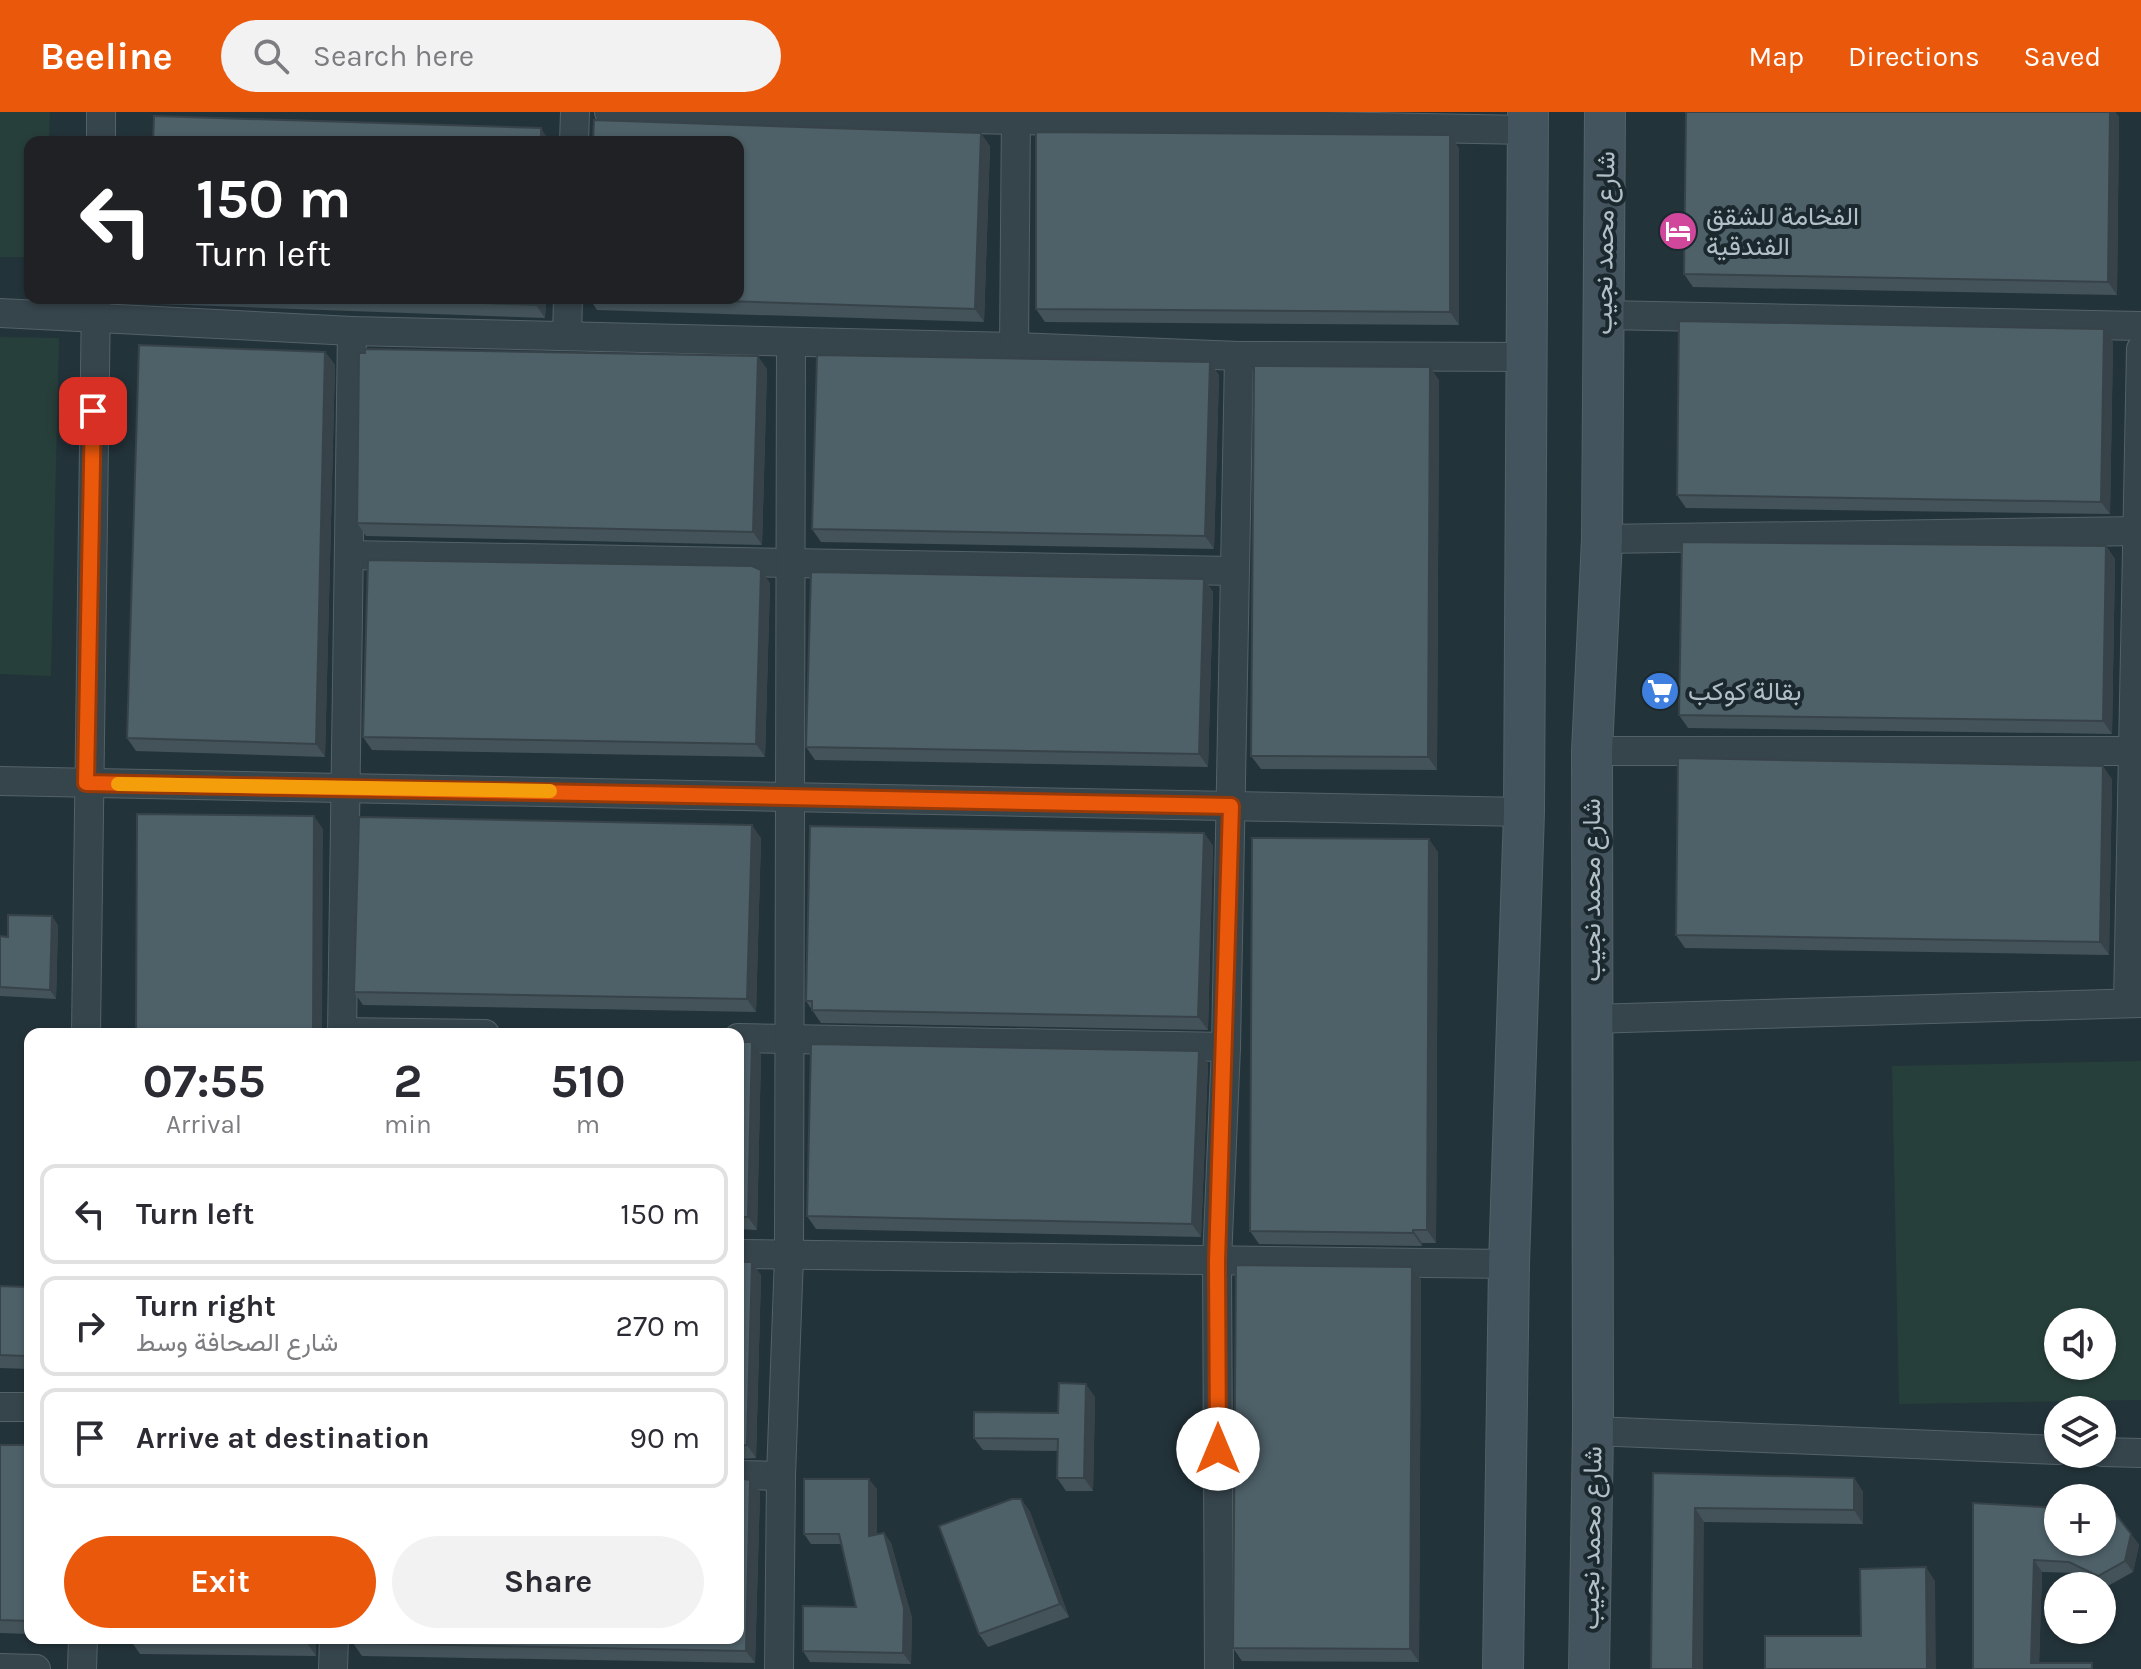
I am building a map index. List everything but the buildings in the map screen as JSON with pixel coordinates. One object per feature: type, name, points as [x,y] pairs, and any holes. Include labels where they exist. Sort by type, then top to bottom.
[{"type":"main road","name":"شارع محمد نجيب","points":[[1589,1669],[1593,1431],[1592,751],[1602,539],[1605,112]]},
{"type":"main road","points":[[1503,1669],[1509,1264],[1524,812],[1527,121]]},
{"type":"street","points":[[101,112],[101,136]]},
{"type":"street","points":[[574,136],[575,112]]},
{"type":"street","points":[[609,112],[1527,121]]},
{"type":"street","points":[[1014,347],[1016,117]]},
{"type":"street","points":[[567,336],[568,304]]},
{"type":"street","points":[[0,313],[96,308],[352,331],[1014,347],[1239,356],[1526,357]]},
{"type":"street","points":[[86,1028],[86,783],[96,308]]},
{"type":"street","points":[[1603,315],[2141,326]]},
{"type":"street","points":[[342,1028],[352,331]]},
{"type":"street","points":[[779,1669],[781,1476],[789,1256],[791,343]]},
{"type":"street","points":[[1590,1019],[2135,1003],[2141,349]]},
{"type":"street","points":[[1219,1669],[1217,1261],[1226,1047],[1239,356]]},
{"type":"street","points":[[1602,539],[2139,531]]},
{"type":"street","points":[[349,555],[1234,571]]},
{"type":"street","points":[[1592,751],[2137,751]]},
{"type":"street","points":[[0,781],[1524,812]]},
{"type":"street","points":[[744,1038],[1226,1047]]},
{"type":"street","points":[[744,1254],[1509,1264]]},
{"type":"street","points":[[0,1407],[24,1407]]},
{"type":"street","points":[[1593,1431],[2044,1449]]},
{"type":"street","points":[[2116,1452],[2141,1453]]},
{"type":"street","points":[[744,1475],[781,1476]]},
{"type":"street","points":[[82,1669],[83,1644]]},
{"type":"street","points":[[333,1669],[334,1644]]},
{"type":"street","points":[[0,1668],[36,1669]]},
{"type":"green space","points":[[0,112],[50,112],[49,136],[24,136],[24,257],[0,257]]},
{"type":"green space","points":[[0,337],[59,338],[51,676],[0,674]]},
{"type":"green space","points":[[2141,1061],[2141,1400],[2116,1400],[2116,1396],[2044,1396],[2044,1402],[1899,1404],[1892,1066]]},
{"type":"slow traffic","points":[[118,784],[550,791]]},
{"type":"place","name":"الفخامة للشقق الفندقية","points":[[1678,231]]},
{"type":"place","name":"بقالة كوكب","points":[[1660,691]]},
{"type":"route","points":[[93,411],[86,783],[1231,806],[1226,1047],[1217,1261],[1218,1449]]}]
